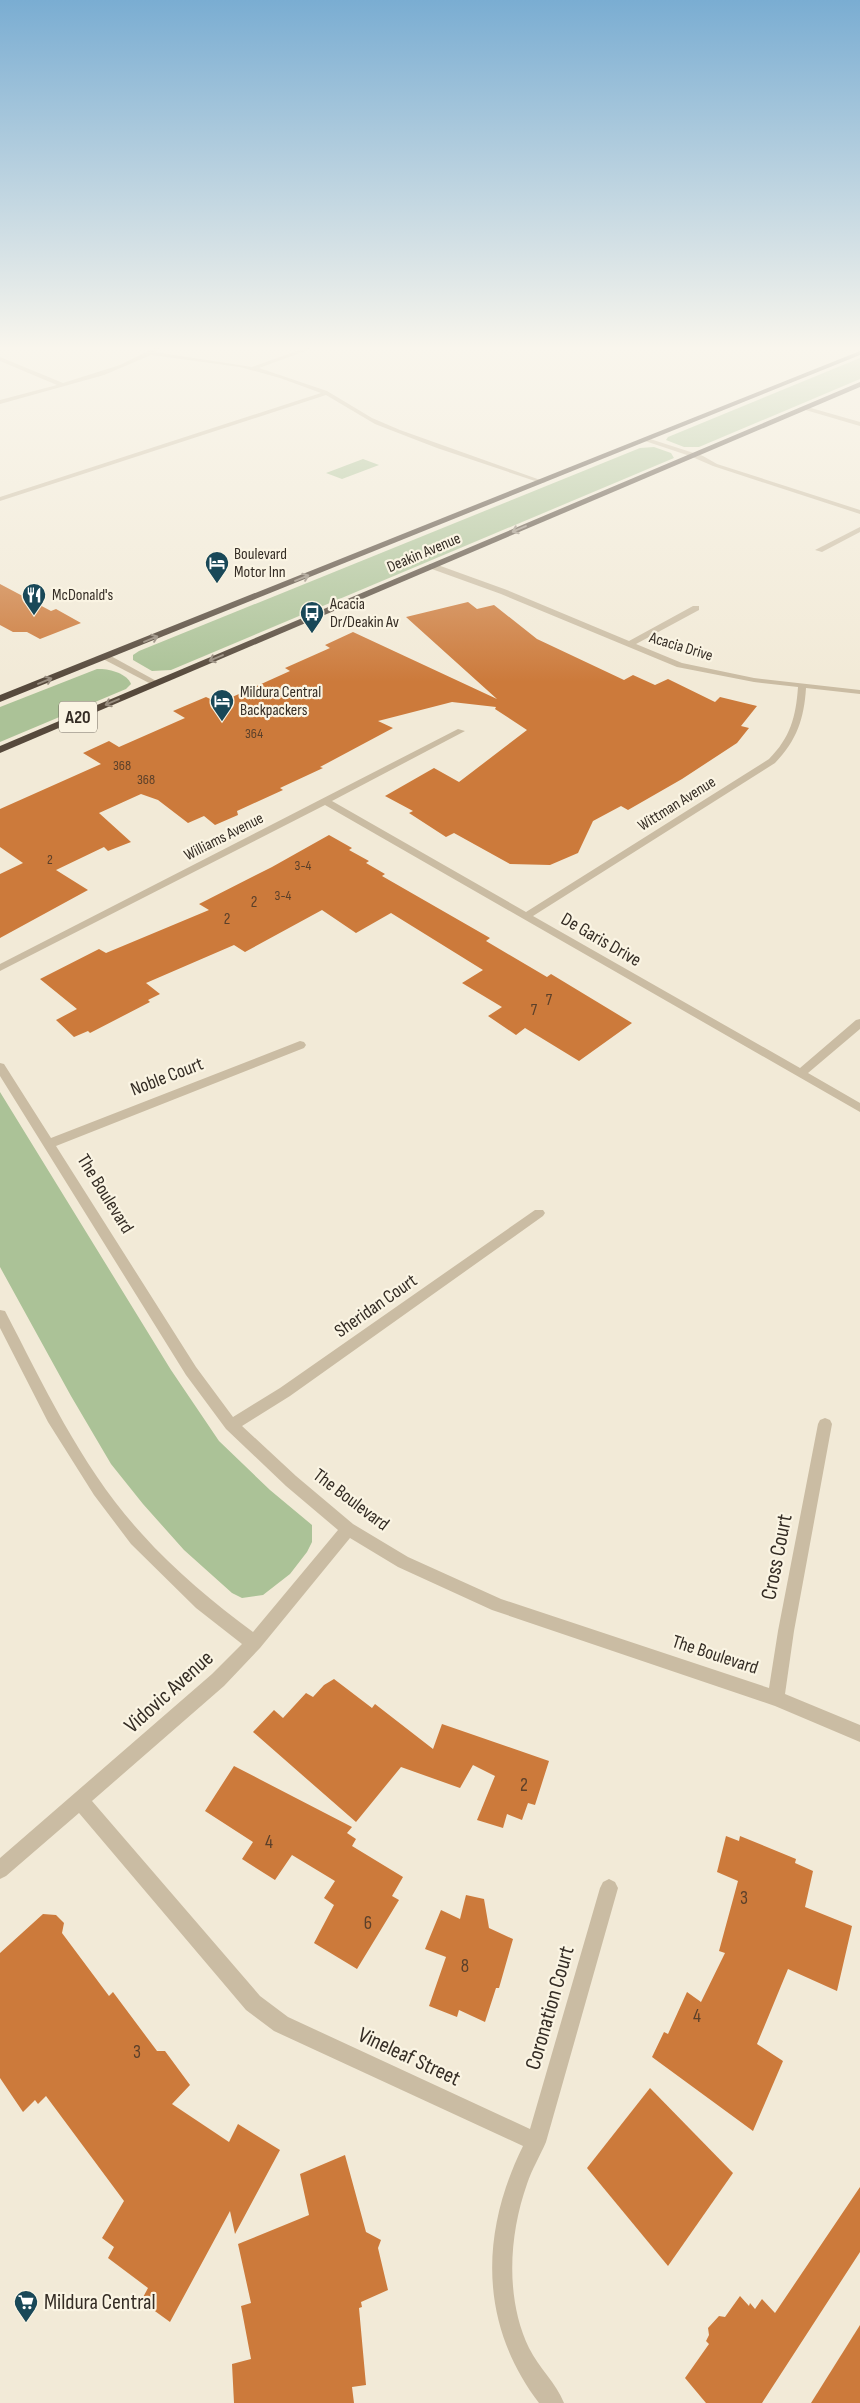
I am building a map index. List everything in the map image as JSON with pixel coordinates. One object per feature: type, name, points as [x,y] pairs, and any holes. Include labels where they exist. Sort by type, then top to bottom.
[{"type":"highway","name":"Deakin Avenue","points":[[0,700],[601,458]]},
{"type":"highway","name":"Deakin Avenue","points":[[0,750],[688,458]]},
{"type":"street","points":[[0,499],[126,458]]},
{"type":"street","points":[[472,458],[539,483]]},
{"type":"street","points":[[698,458],[860,512]]},
{"type":"street","points":[[819,550],[860,529]]},
{"type":"street","name":"Acacia Drive","points":[[443,562],[504,592],[628,645],[702,671],[754,680],[860,692]]},
{"type":"street","name":"Acacia Drive","points":[[432,566],[504,592]]},
{"type":"street","points":[[628,645],[696,608]]},
{"type":"street","points":[[106,657],[156,683]]},
{"type":"street","name":"Wittman Avenue","points":[[525,917],[772,761],[785,748],[799,724],[802,685]]},
{"type":"street","name":"Williams Avenue","points":[[0,968],[460,731]]},
{"type":"street","name":"De Garis Drive","points":[[325,801],[860,1108]]},
{"type":"street","points":[[800,1074],[860,1023]]},
{"type":"street","name":"Noble Court","points":[[48,1144],[300,1045]]},
{"type":"street","name":"The Boulevard","points":[[0,1067],[191,1371],[231,1425],[291,1481],[348,1529],[403,1562],[498,1606],[776,1698],[860,1734]]},
{"type":"street","name":"Sheridan Court","points":[[231,1425],[285,1392],[539,1213]]},
{"type":"street","points":[[0,1315],[53,1418],[99,1490],[136,1539],[202,1603],[254,1643]]},
{"type":"street","name":"Cross Court","points":[[776,1698],[786,1631],[825,1424]]},
{"type":"street","name":"Vidovic Avenue","points":[[0,1870],[218,1680],[254,1643],[348,1529]]},
{"type":"street","name":"Vineleaf Street","points":[[80,1801],[252,2003],[281,2024],[536,2142]]},
{"type":"street","name":"Coronation Court","points":[[536,2142],[609,1888]]},
{"type":"street","points":[[536,2142],[516,2184],[506,2227],[501,2270],[506,2312],[520,2354],[553,2403]]},
{"type":"green space","points":[[615,458],[674,458],[171,670],[152,671],[133,660],[133,655]]},
{"type":"green space","points":[[363,459],[379,465],[342,479],[326,473]]},
{"type":"green space","points":[[97,669],[117,672],[126,677],[131,684],[126,689],[0,742],[0,707]]},
{"type":"green space","points":[[0,1092],[171,1370],[219,1441],[270,1490],[312,1525],[312,1542],[307,1552],[290,1574],[263,1595],[242,1598],[232,1593],[184,1550],[143,1504],[111,1464],[0,1267]]},
{"type":"building","name":"McDonald's","points":[[0,584],[51,611],[56,609],[81,623],[40,639],[27,632],[13,632],[0,625]]},
{"type":"building","points":[[468,602],[477,609],[494,605],[537,639],[624,680],[633,675],[655,685],[668,679],[715,702],[720,697],[757,706],[741,726],[749,728],[737,743],[682,779],[628,810],[621,806],[593,821],[578,853],[550,865],[510,864],[454,833],[446,837],[409,813],[413,811],[385,796],[434,768],[459,782],[527,730],[495,709],[496,707],[452,702],[378,721],[393,728],[320,767],[323,768],[280,788],[283,790],[237,811],[238,815],[215,825],[204,816],[188,823],[158,800],[141,794],[99,813],[131,842],[108,851],[104,847],[56,870],[88,890],[0,938],[0,874],[23,863],[0,847],[0,809],[101,764],[83,753],[109,741],[119,747],[185,718],[173,711],[206,697],[219,703],[290,671],[285,668],[330,648],[325,645],[353,632],[497,699],[406,617]]},
{"type":"building","points":[[329,835],[352,848],[349,850],[369,861],[366,863],[385,874],[382,876],[490,938],[486,941],[547,977],[551,974],[632,1023],[579,1061],[525,1028],[516,1035],[488,1016],[502,1007],[462,983],[483,970],[391,913],[356,933],[322,910],[245,952],[234,945],[146,983],[160,994],[148,1000],[150,1002],[90,1033],[88,1031],[74,1037],[56,1020],[77,1009],[40,979],[99,949],[106,953],[209,910],[199,904],[272,867]]},
{"type":"building","points":[[334,1679],[372,1708],[375,1704],[433,1749],[442,1724],[549,1761],[535,1805],[528,1803],[522,1820],[507,1814],[503,1828],[477,1820],[495,1776],[473,1765],[460,1788],[401,1767],[356,1822],[253,1732],[274,1710],[283,1718],[306,1693],[313,1697],[324,1685]]},
{"type":"building","points":[[234,1766],[352,1827],[347,1833],[356,1839],[352,1846],[403,1877],[392,1896],[399,1900],[357,1969],[314,1943],[334,1905],[324,1898],[335,1881],[292,1855],[275,1880],[242,1859],[253,1842],[205,1811]]},
{"type":"building","points":[[726,1836],[739,1841],[740,1836],[796,1859],[795,1863],[813,1871],[805,1907],[852,1926],[837,1991],[788,1969],[757,2044],[783,2061],[753,2131],[652,2057],[664,2032],[668,2034],[687,1992],[701,2002],[725,1953],[719,1951],[738,1881],[717,1872]]},
{"type":"building","points":[[466,1895],[484,1899],[489,1928],[513,1939],[499,1988],[496,1988],[485,2022],[459,2010],[457,2017],[429,2006],[446,1957],[425,1949],[441,1910],[460,1919]]},
{"type":"building","points":[[43,1914],[56,1915],[64,1923],[62,1933],[109,1996],[113,1992],[157,2051],[165,2051],[190,2085],[172,2104],[229,2142],[238,2124],[280,2150],[235,2234],[230,2211],[170,2322],[141,2301],[148,2288],[108,2258],[114,2247],[102,2238],[124,2201],[46,2096],[38,2104],[35,2100],[23,2112],[0,2078],[0,1953]]},
{"type":"building","points":[[650,2088],[733,2173],[668,2266],[587,2168]]},
{"type":"building","points":[[345,2155],[366,2232],[381,2240],[378,2248],[388,2290],[361,2302],[362,2307],[359,2308],[366,2385],[352,2387],[354,2403],[234,2403],[232,2364],[251,2359],[241,2306],[251,2303],[238,2244],[309,2215],[300,2174]]},
{"type":"building","points":[[860,2187],[860,2252],[762,2403],[706,2403],[685,2378],[709,2344],[706,2341],[709,2335],[708,2328],[719,2316],[725,2317],[740,2296],[749,2306],[750,2303],[755,2309],[762,2299],[775,2313]]},
{"type":"building","points":[[860,2325],[860,2403],[811,2403]]},
{"type":"place","name":"Boulevard Motor Inn","points":[[217,584]]},
{"type":"place","name":"McDonald's","points":[[34,616]]},
{"type":"place","name":"Acacia Dr/Deakin Av","points":[[312,634]]},
{"type":"place","name":"Mildura Central Backpackers","points":[[222,722]]},
{"type":"place","name":"Mildura Central","points":[[26,2323]]}]
